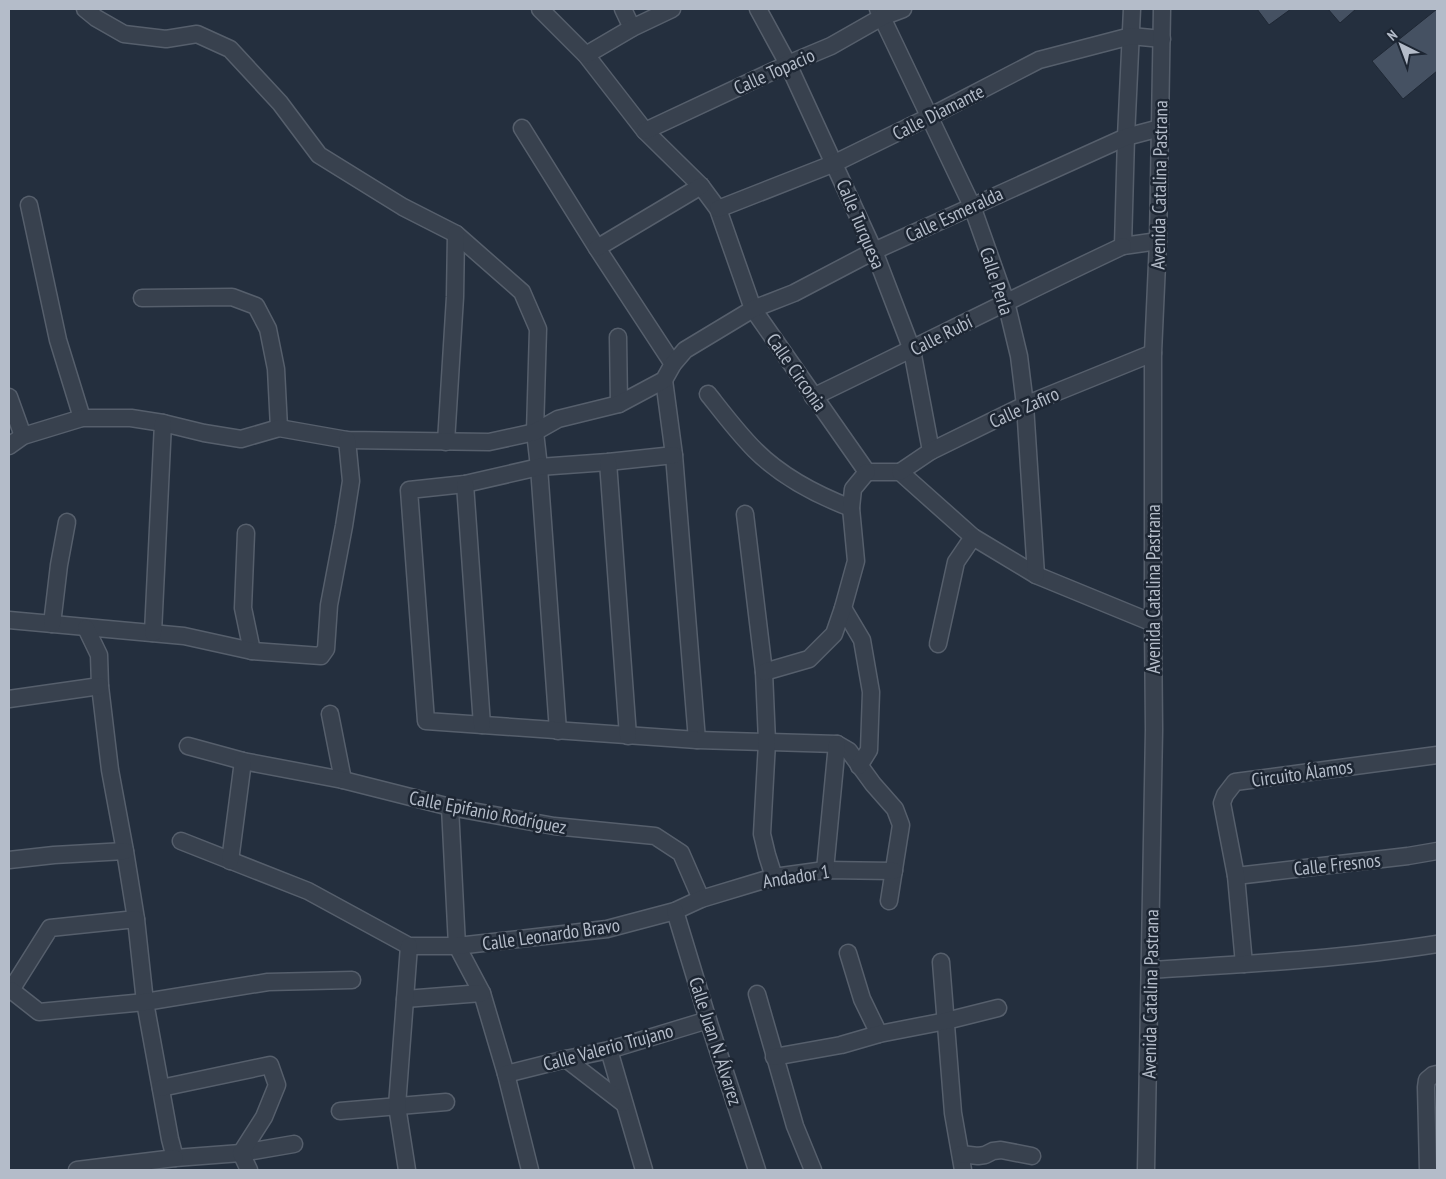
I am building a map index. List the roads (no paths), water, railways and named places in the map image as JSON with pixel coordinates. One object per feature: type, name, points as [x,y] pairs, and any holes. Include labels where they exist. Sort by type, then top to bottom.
[{"type":"street","points":[[85,9],[96,18],[124,34],[166,39],[197,34],[230,49],[280,103],[319,155],[403,207],[456,234],[522,292],[538,329],[536,432],[558,731]]},
{"type":"street","name":"Calle Circonia","points":[[540,9],[586,55],[645,131],[701,186],[718,209],[753,309],[867,472]]},
{"type":"street","points":[[623,9],[632,28]]},
{"type":"street","points":[[586,55],[632,28],[672,9]]},
{"type":"street","name":"Calle Turquesa","points":[[758,9],[788,64],[874,251],[912,350],[931,451]]},
{"type":"street","name":"Calle Topacio","points":[[645,131],[788,64],[831,46],[880,13],[902,9]]},
{"type":"street","points":[[1123,246],[1132,9]]},
{"type":"street","name":"Avenida Catalina Pastrana","points":[[1146,1170],[1154,730],[1153,353],[1158,240],[1162,9]]},
{"type":"street","name":"Calle Perla","points":[[880,13],[972,206],[1006,302],[1020,356],[1036,574]]},
{"type":"street","name":"Calle Diamante","points":[[718,209],[834,163],[929,117],[1039,60],[1131,36],[1162,39]]},
{"type":"street","points":[[522,128],[673,364]]},
{"type":"street","name":"Calle Esmeralda","points":[[664,380],[673,364],[685,350],[753,309],[794,292],[874,251],[1126,137],[1160,128]]},
{"type":"street","points":[[597,248],[701,186]]},
{"type":"street","points":[[28,205],[58,340],[82,418]]},
{"type":"street","points":[[446,442],[455,297],[456,234]]},
{"type":"street","name":"Calle Rubí","points":[[813,397],[1123,246],[1158,240]]},
{"type":"street","points":[[142,298],[232,297],[256,306],[268,329],[276,369],[279,428]]},
{"type":"street","points":[[618,337],[619,404]]},
{"type":"street","name":"Calle Zafiro","points":[[900,472],[931,451],[1025,405],[1153,353]]},
{"type":"street","points":[[9,446],[23,436],[82,418],[131,418],[241,439],[279,428],[348,440],[489,442],[536,432],[558,419],[619,404],[664,380],[674,455],[697,740]]},
{"type":"street","points":[[708,394],[756,451],[786,475],[825,498],[851,508]]},
{"type":"street","points":[[9,398],[23,436]]},
{"type":"street","points":[[153,633],[163,423]]},
{"type":"street","points":[[9,620],[184,636],[252,651],[321,656],[326,649],[329,605],[351,481],[348,440]]},
{"type":"street","points":[[674,455],[539,467],[465,484],[409,490],[426,721],[697,740],[837,744],[848,751],[895,809],[901,825],[889,900]]},
{"type":"street","points":[[608,462],[628,736]]},
{"type":"street","points":[[764,672],[809,659],[834,634],[856,561],[851,508],[853,489],[867,472],[900,472],[973,538],[1036,574],[1153,623]]},
{"type":"street","points":[[465,484],[482,725]]},
{"type":"street","points":[[745,514],[764,672],[767,742],[762,834],[774,877]]},
{"type":"street","points":[[52,624],[59,564],[67,522]]},
{"type":"street","points":[[246,533],[243,608],[252,651]]},
{"type":"street","points":[[938,644],[956,562],[973,538]]},
{"type":"street","points":[[843,608],[862,640],[871,692],[869,750],[859,766]]},
{"type":"street","points":[[86,628],[99,655],[100,686],[110,770],[136,919],[145,1002],[175,1158]]},
{"type":"street","points":[[99,655],[120,630]]},
{"type":"street","points":[[9,698],[100,686]]},
{"type":"street","points":[[330,714],[343,780]]},
{"type":"street","points":[[825,870],[837,744]]},
{"type":"street","name":"Calle Epifanio Rodríguez","points":[[188,746],[243,761],[343,780],[450,807],[554,826],[655,836],[681,853],[701,899]]},
{"type":"street","name":"Circuito Álamos","points":[[1244,964],[1236,876],[1222,802],[1235,782],[1437,755]]},
{"type":"street","points":[[230,861],[243,761]]},
{"type":"street","points":[[450,807],[457,946],[482,993],[506,1074],[530,1170]]},
{"type":"street","points":[[181,841],[308,891],[409,946],[397,1106],[407,1170]]},
{"type":"street","points":[[9,860],[54,855],[125,851]]},
{"type":"street","name":"Calle Fresnos","points":[[1236,876],[1437,851]]},
{"type":"street","name":"Andador 1","points":[[701,899],[774,877],[825,870],[894,871]]},
{"type":"street","name":"Calle Leonardo Bravo","points":[[409,946],[457,946],[607,929],[675,911],[701,899]]},
{"type":"street","name":"Calle Juan N. Álvarez","points":[[675,911],[757,1170]]},
{"type":"street","points":[[136,919],[50,928],[10,991],[39,1012],[145,1002],[268,982],[352,980]]},
{"type":"street","points":[[1150,970],[1386,952],[1437,944]]},
{"type":"street","points":[[848,953],[862,999],[879,1034]]},
{"type":"street","points":[[941,962],[953,1113],[963,1170]]},
{"type":"street","points":[[405,998],[482,993]]},
{"type":"street","points":[[757,994],[795,1126],[813,1170]]},
{"type":"street","points":[[774,1057],[841,1045],[879,1034],[946,1021],[998,1008]]},
{"type":"street","name":"Calle Valerio Trujano","points":[[506,1074],[609,1050],[708,1020]]},
{"type":"street","points":[[609,1050],[644,1170]]},
{"type":"street","points":[[566,1059],[624,1103]]},
{"type":"street","points":[[161,1088],[270,1065],[277,1084],[264,1118],[241,1153]]},
{"type":"street","points":[[1431,1164],[1432,1077]]},
{"type":"street","points":[[340,1111],[446,1102]]},
{"type":"street","points":[[77,1170],[175,1158],[241,1153],[294,1144]]},
{"type":"street","points":[[961,1154],[978,1156],[1001,1150],[1032,1156]]},
{"type":"street","points":[[241,1153],[249,1170]]}]
